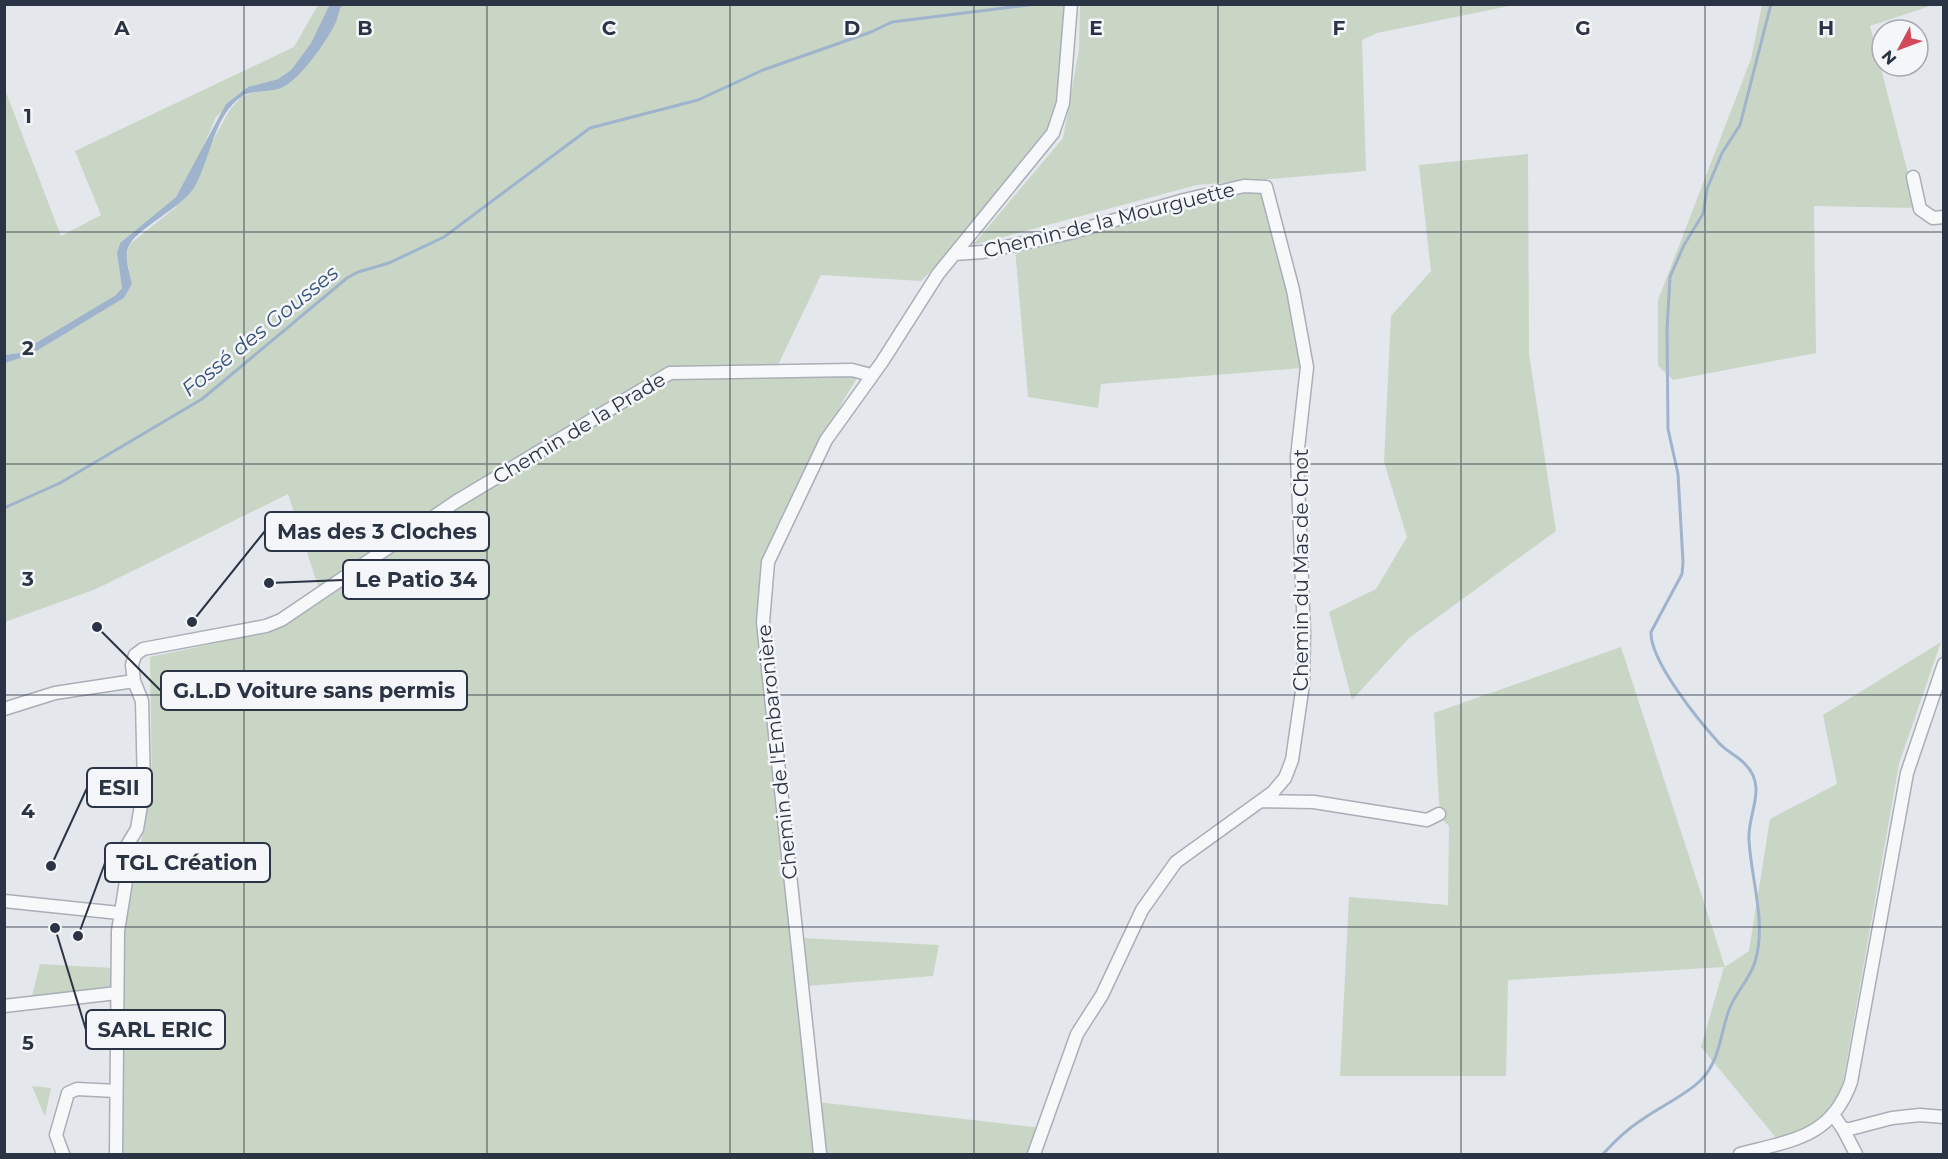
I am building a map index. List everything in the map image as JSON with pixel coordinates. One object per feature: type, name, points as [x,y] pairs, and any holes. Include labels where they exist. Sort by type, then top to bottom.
[{"type":"street","points":[[871,375],[938,274],[1053,133],[1063,103],[1071,4]]},
{"type":"street","points":[[1913,177],[1920,209],[1933,218],[1944,218]]},
{"type":"street","name":"Chemin de la Mourguette","points":[[954,254],[983,252],[1070,233],[1184,200],[1244,186],[1266,187]]},
{"type":"street","name":"Chemin du Mas de Chot","points":[[1034,1155],[1077,1034],[1102,995],[1142,910],[1176,862],[1262,801],[1285,778],[1290,769],[1300,721],[1304,632],[1297,457],[1307,367],[1293,290],[1266,187]]},
{"type":"street","name":"Chemin de la Prade","points":[[134,681],[132,665],[135,655],[143,649],[266,626],[281,620],[457,501],[670,373],[852,370],[871,375]]},
{"type":"street","name":"Chemin de l'Embaronière","points":[[820,1155],[763,622],[768,562],[826,440],[871,375]]},
{"type":"street","points":[[1740,1155],[1800,1137],[1820,1128],[1834,1116],[1844,1102],[1851,1082],[1907,773],[1944,664]]},
{"type":"street","points":[[4,709],[55,693],[134,681],[142,701],[144,787],[137,829],[123,852],[127,875],[119,913],[116,1155]]},
{"type":"street","points":[[1262,801],[1314,802],[1427,820],[1439,814]]},
{"type":"street","points":[[4,901],[119,913]]},
{"type":"street","points":[[4,1006],[117,993]]},
{"type":"street","points":[[63,1155],[56,1135],[68,1093],[77,1089],[117,1091]]},
{"type":"street","points":[[1843,1129],[1892,1118],[1920,1115],[1944,1117]]},
{"type":"street","points":[[1834,1116],[1856,1155]]},
{"type":"green space","points":[[318,5],[330,5],[311,43],[291,70],[278,79],[248,87],[216,117],[199,156],[176,197],[120,243],[117,253],[122,288],[116,295],[19,353],[4,355],[4,87],[61,236],[101,215],[75,151],[294,47]]},
{"type":"green space","points":[[342,5],[1066,5],[1059,99],[1047,129],[944,258],[921,281],[821,275],[777,367],[669,370],[319,589],[288,494],[96,589],[5,622],[5,363],[30,355],[124,298],[132,284],[126,256],[130,244],[176,207],[229,111],[241,97],[298,75],[326,40]]},
{"type":"green space","points":[[1080,5],[1514,5],[1377,33],[1362,40],[1366,171],[1197,185],[973,245],[1063,138],[1079,49]]},
{"type":"green space","points":[[1762,5],[1933,5],[1894,18],[1870,18],[1870,78],[1883,78],[1917,208],[1814,206],[1816,353],[1673,380],[1658,366],[1658,300],[1751,59]]},
{"type":"green space","points":[[1528,154],[1529,354],[1556,531],[1409,638],[1352,700],[1329,612],[1376,589],[1407,537],[1384,462],[1391,316],[1431,271],[1419,165]]},
{"type":"green space","points":[[1253,190],[1262,194],[1290,293],[1303,368],[1101,384],[1098,408],[1028,397],[1015,248]]},
{"type":"green space","points":[[865,365],[843,401],[765,561],[759,622],[813,1154],[122,1154],[122,992],[125,922],[152,786],[150,657],[272,631],[475,493],[669,376]]},
{"type":"green space","points":[[1941,642],[1899,764],[1840,1099],[1820,1119],[1777,1139],[1701,1047],[1724,967],[1508,980],[1506,1076],[1340,1076],[1349,897],[1448,905],[1449,826],[1440,817],[1434,713],[1621,647],[1725,967],[1749,951],[1770,819],[1837,784],[1823,715]]},
{"type":"green space","points":[[801,938],[939,945],[933,976],[806,986]]},
{"type":"green space","points":[[40,964],[113,968],[113,989],[32,996]]},
{"type":"green space","points":[[32,1086],[51,1088],[45,1117]]},
{"type":"green space","points":[[817,1102],[1041,1128],[1032,1154],[823,1154]]},
{"type":"water","points":[[330,4],[342,5],[336,22],[327,39],[304,69],[281,88],[245,95],[232,105],[218,127],[195,186],[180,203],[132,241],[127,256],[132,284],[124,298],[30,355],[5,363],[5,355],[19,353],[116,295],[122,288],[117,253],[120,243],[176,197],[226,104],[248,87],[278,79],[291,70],[311,43]]},
{"type":"waterway","name":"Fossé des Gousses","points":[[4,508],[60,483],[202,399],[347,278],[358,272],[389,263],[444,237],[590,128],[698,100],[763,70],[871,32],[892,22],[1036,4]]},
{"type":"waterway","points":[[1603,1154],[1630,1128],[1686,1092],[1707,1073],[1716,1057],[1729,1010],[1753,968],[1758,947],[1759,916],[1749,840],[1756,791],[1755,781],[1744,763],[1719,743],[1677,690],[1658,658],[1651,632],[1682,574],[1683,562],[1678,474],[1668,429],[1667,329],[1670,277],[1684,245],[1703,214],[1707,189],[1722,153],[1740,125],[1771,4]]},
{"type":"place","name":"Le Patio 34","points":[[269,583]]},
{"type":"place","name":"Mas des 3 Cloches","points":[[192,622]]},
{"type":"place","name":"G.L.D Voiture sans permis","points":[[97,627]]},
{"type":"place","name":"ESII","points":[[51,866]]},
{"type":"place","name":"SARL ERIC","points":[[55,928]]},
{"type":"place","name":"TGL Création","points":[[78,936]]}]
